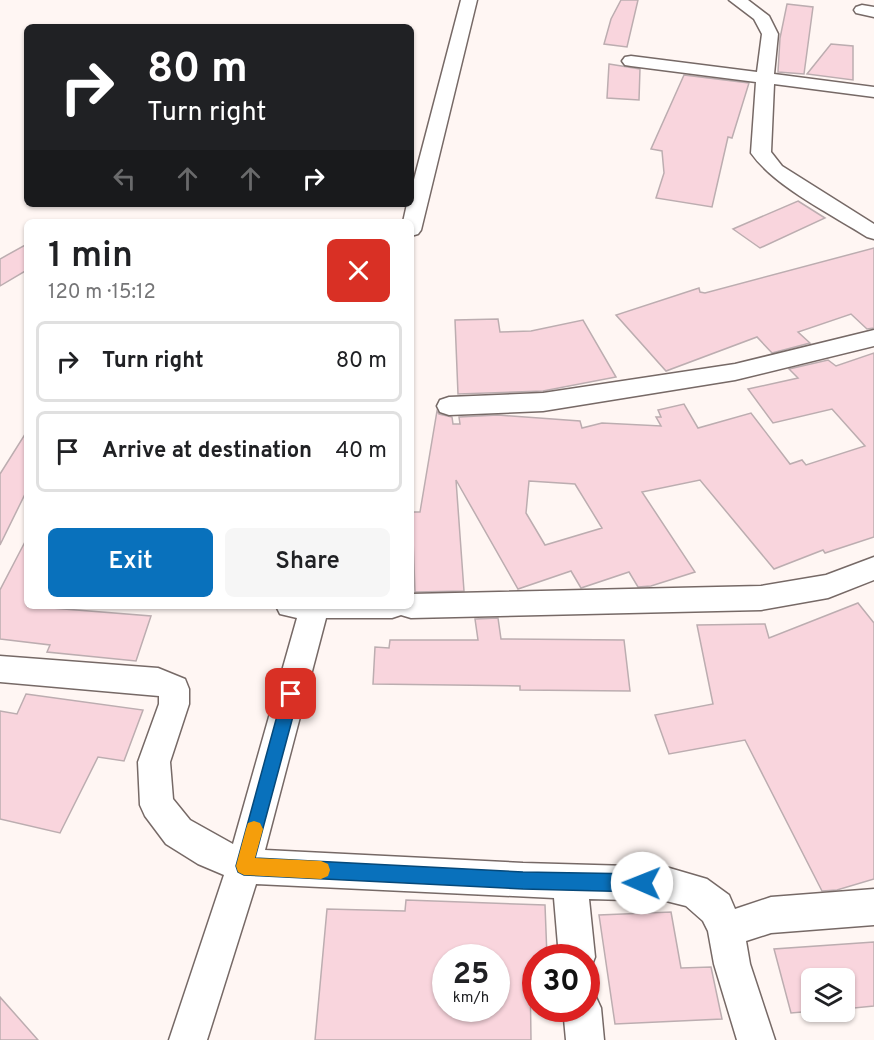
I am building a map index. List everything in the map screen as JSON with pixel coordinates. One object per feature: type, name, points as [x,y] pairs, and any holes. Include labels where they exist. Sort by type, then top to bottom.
[{"type":"street","points":[[414,219],[469,0]]},
{"type":"street","points":[[744,3],[767,2]]},
{"type":"street","points":[[744,3],[761,16],[770,34],[761,153],[775,170],[874,233]]},
{"type":"street","points":[[631,61],[765,80],[874,92]]},
{"type":"street","points":[[449,406],[543,402],[735,372],[874,338]]},
{"type":"street","points":[[414,606],[761,598],[828,586],[874,568]]},
{"type":"street","points":[[188,1040],[244,866],[306,609]]},
{"type":"street","points":[[0,669],[158,681],[174,689],[174,704],[154,762],[157,805],[178,832],[210,852],[244,866],[570,882],[666,884],[695,891],[716,908],[726,930],[732,964],[756,1040]]},
{"type":"street","points":[[570,882],[576,944]]},
{"type":"street","points":[[726,930],[771,915],[874,907]]},
{"type":"street","points":[[583,1022],[585,1040]]},
{"type":"building","points":[[621,0],[638,0],[627,47],[604,44],[611,19]]},
{"type":"building","points":[[787,4],[813,7],[804,74],[778,72],[780,38]]},
{"type":"building","points":[[831,44],[853,46],[853,80],[807,74]]},
{"type":"building","points":[[609,64],[640,69],[639,100],[607,98]]},
{"type":"building","points":[[684,75],[749,83],[732,138],[728,137],[712,207],[656,198],[664,173],[662,151],[651,149]]},
{"type":"building","points":[[798,201],[825,218],[760,248],[733,229]]},
{"type":"building","points":[[24,246],[24,272],[0,286],[0,259]]},
{"type":"building","points":[[874,248],[874,328],[867,329],[851,314],[798,332],[810,343],[772,353],[757,337],[666,371],[616,315],[699,288],[700,292],[705,293]]},
{"type":"building","points":[[498,319],[500,332],[531,331],[583,320],[616,377],[543,391],[458,394],[455,320]]},
{"type":"building","points":[[874,353],[874,537],[825,553],[823,550],[774,569],[700,480],[642,492],[695,572],[651,586],[638,587],[629,572],[581,588],[571,571],[518,589],[456,480],[464,591],[415,592],[414,512],[420,512],[437,411],[439,414],[452,417],[453,424],[460,424],[459,417],[498,415],[580,421],[582,428],[602,423],[661,426],[656,417],[661,417],[658,410],[684,404],[698,428],[751,413],[790,464],[802,460],[806,465],[865,446],[832,409],[773,423],[748,389],[798,378],[789,369],[828,360],[836,366]],"holes":[[[529,481],[575,484],[602,528],[545,545],[526,513]]]},
{"type":"building","points":[[24,436],[24,496],[0,545],[0,474]]},
{"type":"building","points":[[24,544],[24,609],[64,609],[151,616],[136,661],[47,652],[50,645],[0,639],[0,590]]},
{"type":"building","points":[[858,603],[874,623],[874,879],[837,890],[822,891],[745,740],[669,754],[655,715],[713,704],[697,625],[765,624],[769,638]]},
{"type":"building","points":[[498,618],[501,639],[624,640],[630,691],[520,690],[520,686],[373,684],[375,647],[389,648],[390,640],[478,640],[475,619]]},
{"type":"building","points":[[26,694],[143,710],[124,761],[98,757],[60,833],[0,819],[0,711],[17,714]]},
{"type":"building","points":[[406,900],[545,905],[546,944],[522,944],[522,1022],[531,1022],[531,1040],[315,1040],[327,909],[405,911]]},
{"type":"building","points":[[671,912],[681,968],[711,967],[722,1019],[615,1024],[599,915]]},
{"type":"building","points":[[874,942],[874,1006],[855,1008],[855,968],[801,968],[801,1012],[791,1013],[774,949]]},
{"type":"building","points":[[0,997],[38,1040],[0,1040]]},
{"type":"slow traffic","points":[[254,829],[244,866],[321,870]]},
{"type":"route","points":[[291,694],[244,866],[523,880],[642,883]]}]
